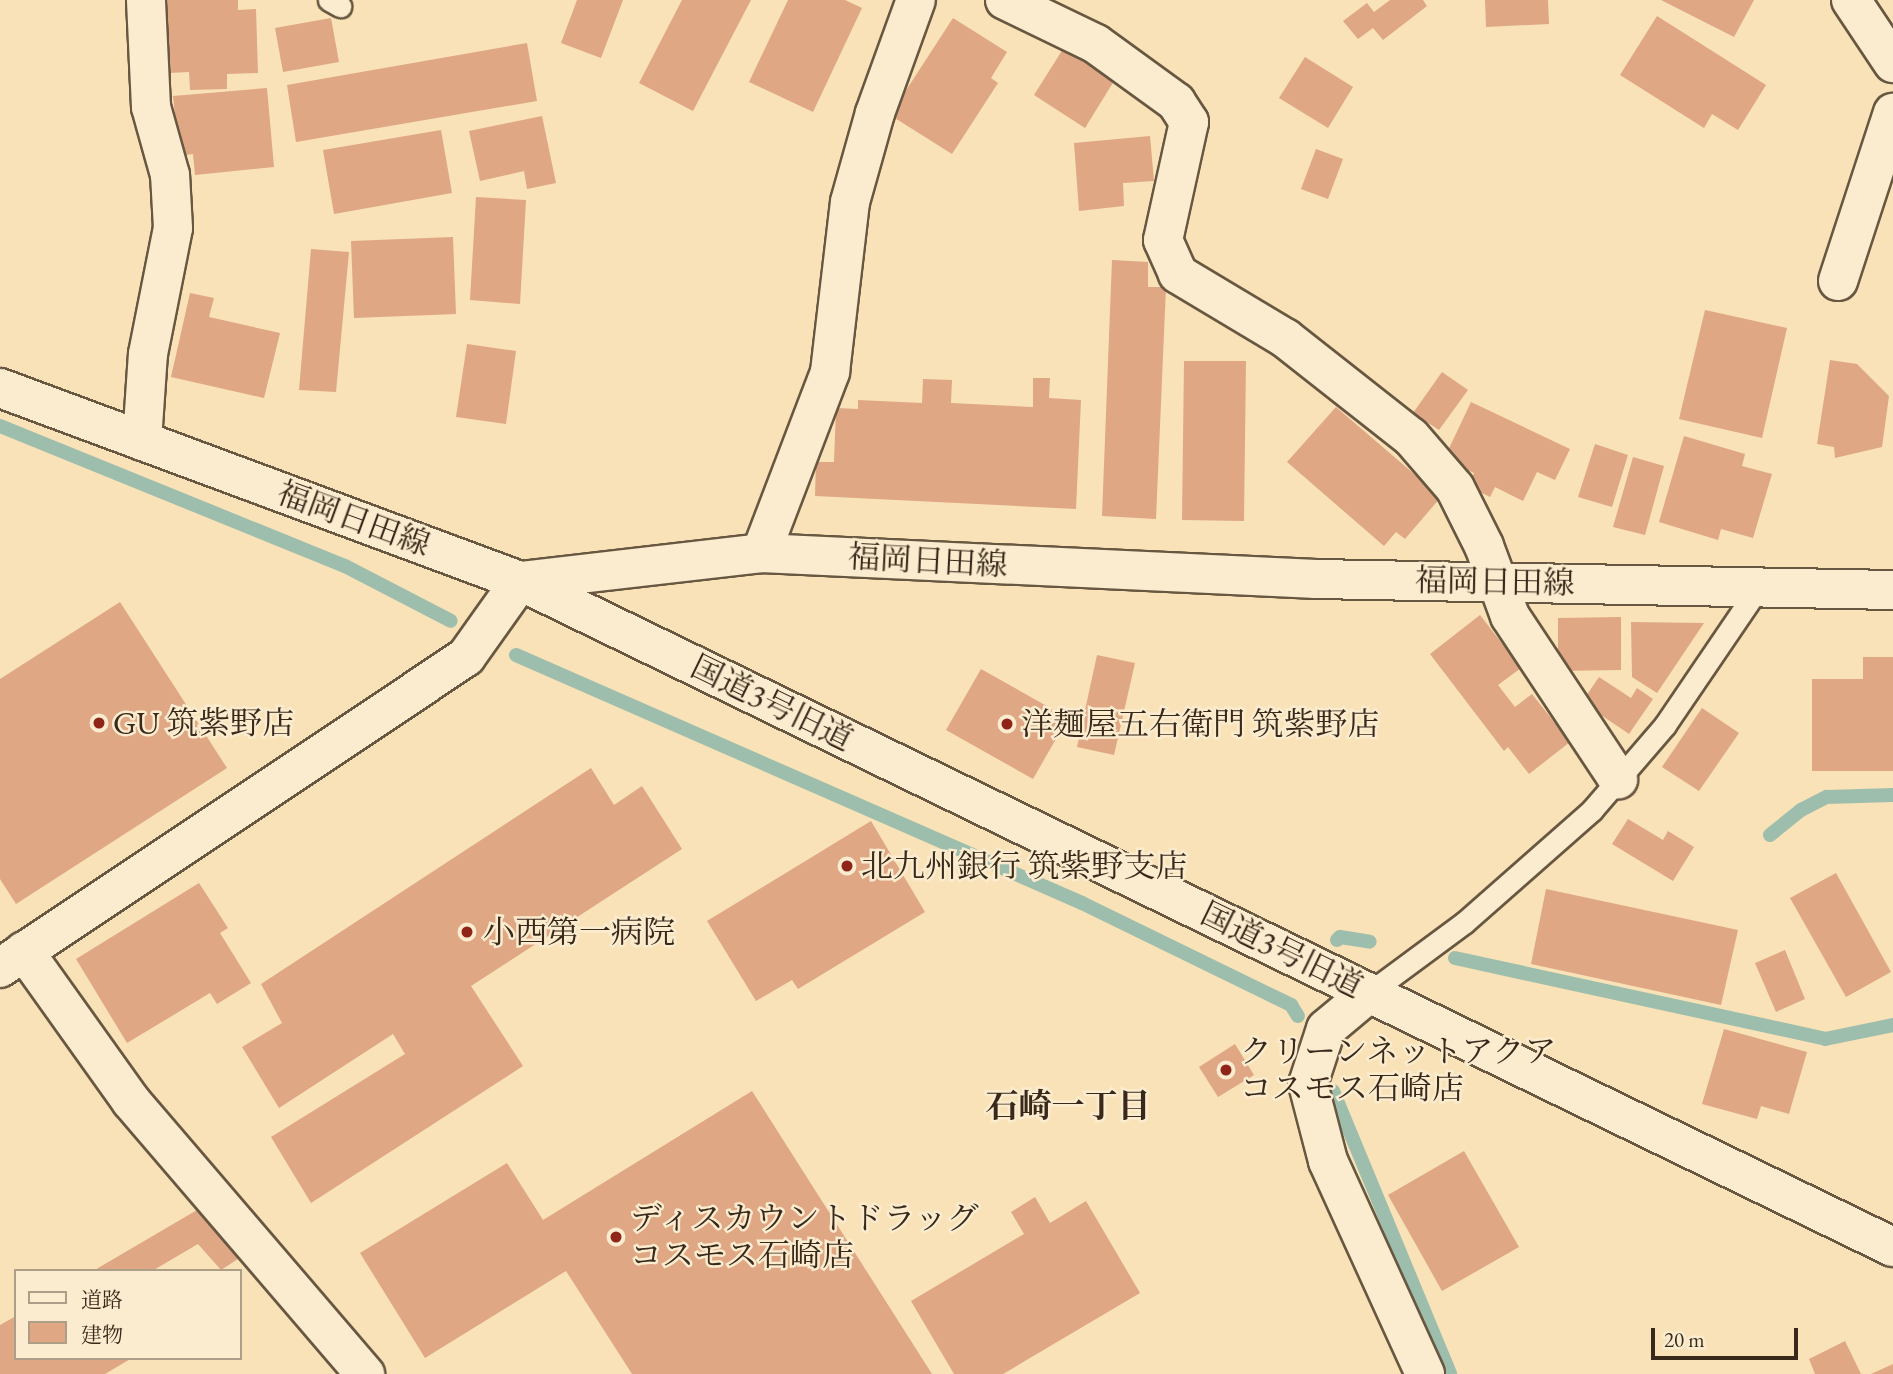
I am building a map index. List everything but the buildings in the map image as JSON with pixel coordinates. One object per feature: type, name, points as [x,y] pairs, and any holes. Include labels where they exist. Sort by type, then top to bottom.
[{"type":"street","points":[[142,441],[148,354],[173,228],[170,176],[151,107],[146,0]]},
{"type":"street","points":[[761,553],[830,372],[850,202],[875,113],[916,0]]},
{"type":"street","points":[[1005,0],[1096,44],[1177,102],[1189,122],[1163,240],[1178,274],[1285,338],[1411,437],[1455,488],[1499,582],[1510,616],[1618,779]]},
{"type":"street","points":[[1851,0],[1893,63]]},
{"type":"street","points":[[1838,281],[1893,113]]},
{"type":"street","name":"福岡日田線","points":[[0,388],[520,581],[761,553],[1316,579],[1893,590]]},
{"type":"street","points":[[365,1374],[12,960],[466,657],[520,581]]},
{"type":"street","name":"国道3号旧道","points":[[520,581],[1893,1247]]},
{"type":"street","points":[[1369,993],[1325,1029],[1308,1084],[1328,1161],[1425,1374]]},
{"type":"lane","points":[[1369,993],[1465,922],[1592,810],[1665,725],[1758,588]]},
{"type":"waterway","points":[[0,426],[345,566],[451,621]]},
{"type":"waterway","points":[[516,655],[1082,903],[1291,1005],[1298,1016]]},
{"type":"waterway","points":[[1770,835],[1801,810],[1827,797],[1893,795]]},
{"type":"waterway","points":[[1337,940],[1340,937],[1370,942]]},
{"type":"waterway","points":[[1455,958],[1825,1039],[1893,1025]]},
{"type":"waterway","points":[[1333,1091],[1450,1374]]},
{"type":"place","name":"GU 筑紫野店","points":[[99,723]]},
{"type":"place","name":"洋麺屋五右衛門 筑紫野店","points":[[1007,724]]},
{"type":"place","name":"北九州銀行 筑紫野支店","points":[[847,866]]},
{"type":"place","name":"小西第一病院","points":[[467,932]]},
{"type":"place","name":"クリーンネットアクア コスモス石崎店","points":[[1226,1070]]},
{"type":"place","name":"ディスカウントドラッグ コスモス石崎店","points":[[616,1237]]},
{"type":"district","name":"石崎一丁目","points":[[1068,1106]]}]
